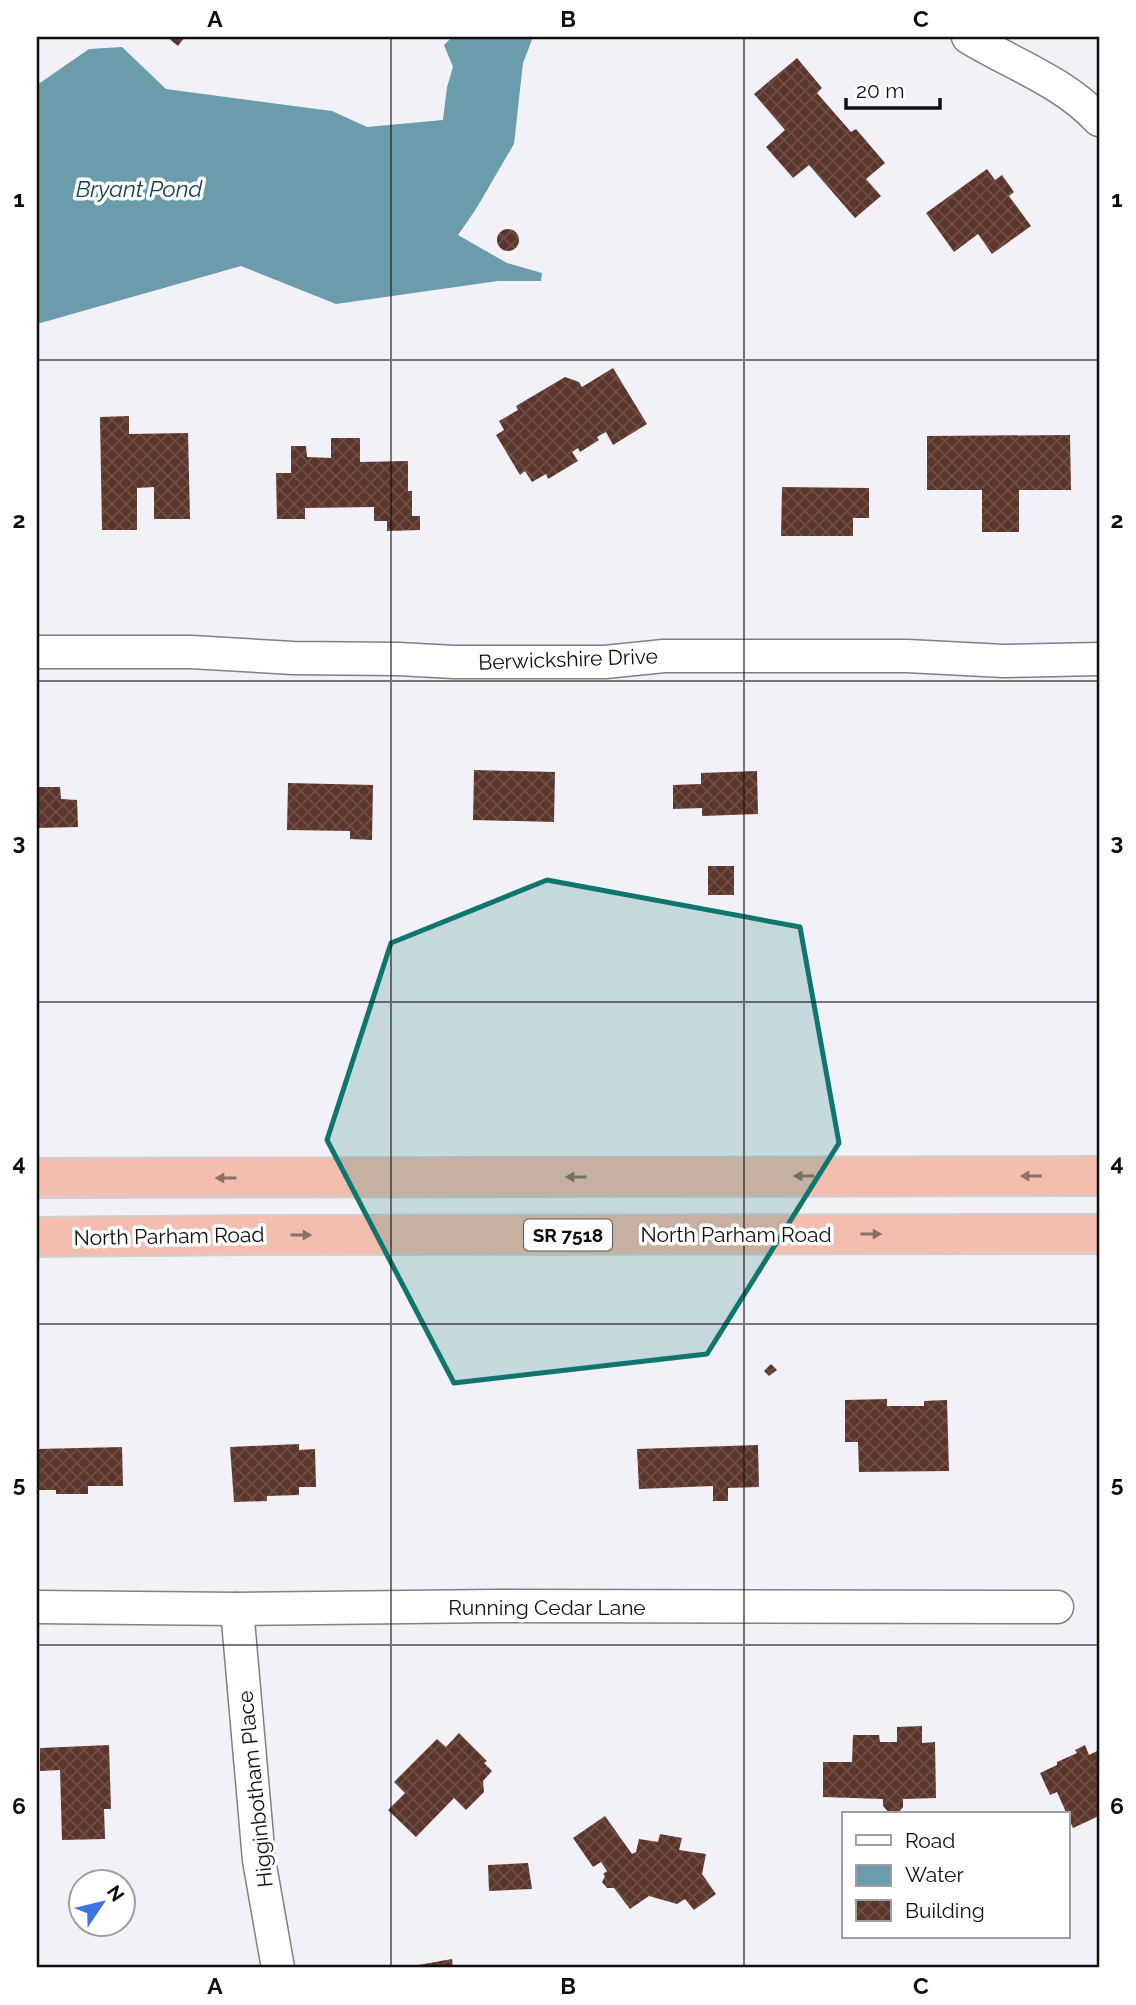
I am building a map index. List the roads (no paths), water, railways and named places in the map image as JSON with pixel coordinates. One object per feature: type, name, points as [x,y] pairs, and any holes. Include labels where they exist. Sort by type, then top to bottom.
[{"type":"highway","points":[[37,1178],[1099,1176]]},
{"type":"highway","name":"North Parham Road","points":[[37,1237],[1099,1234]]},
{"type":"street","points":[[968,37],[988,50],[1051,81],[1085,105],[1099,120]]},
{"type":"street","name":"Berwickshire Drive","points":[[37,652],[191,652],[454,663],[605,662],[664,656],[907,656],[1004,661],[1099,659]]},
{"type":"street","name":"Running Cedar Lane","points":[[37,1607],[1057,1607]]},
{"type":"street","name":"Higginbotham Place","points":[[237,1609],[259,1860],[278,1968]]},
{"type":"water","name":"Bryant Pond","points":[[452,37],[533,37],[523,63],[514,144],[458,235],[507,263],[542,273],[541,281],[498,281],[336,304],[241,266],[37,324],[37,85],[89,49],[122,47],[166,89],[332,111],[367,127],[443,120],[447,87],[453,67],[444,45]]}]
